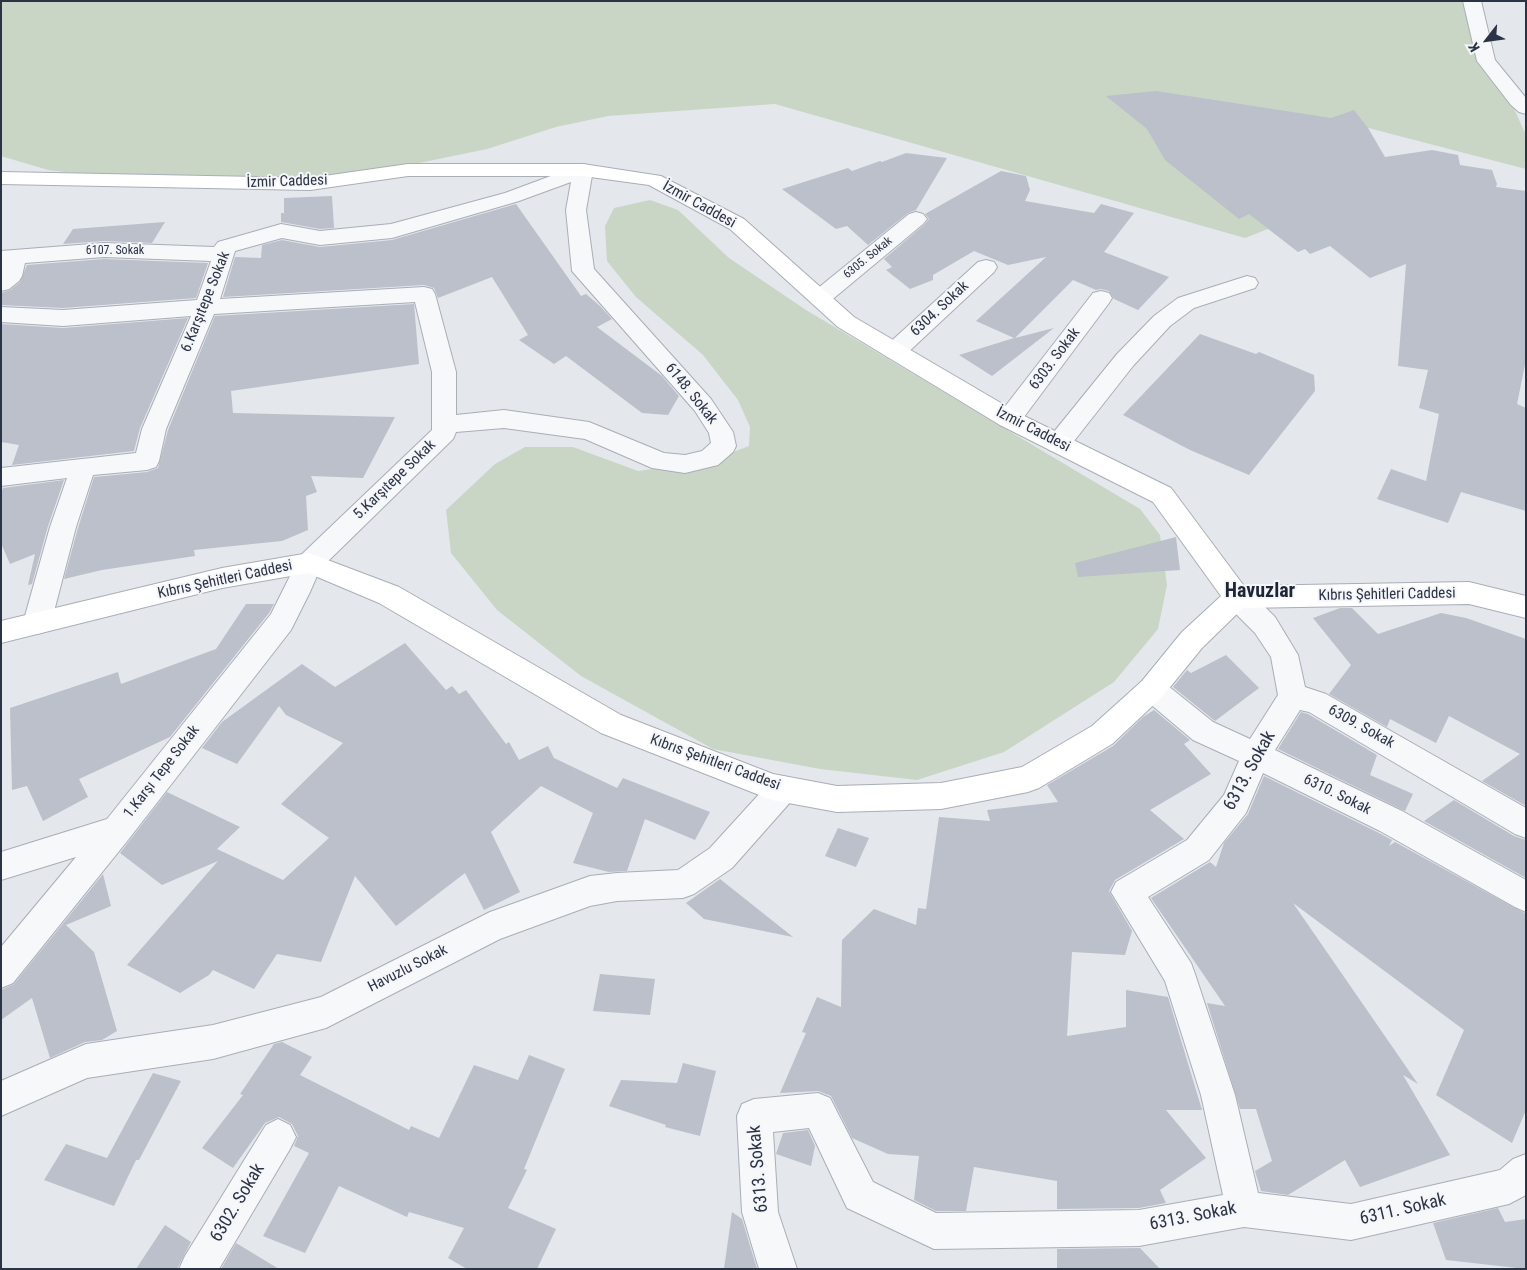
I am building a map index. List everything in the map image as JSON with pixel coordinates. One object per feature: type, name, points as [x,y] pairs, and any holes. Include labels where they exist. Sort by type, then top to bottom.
[{"type":"street","points":[[1472,1],[1486,61],[1518,102],[1526,108]]},
{"type":"street","name":"İzmir Caddesi","points":[[1,178],[20,180],[310,184],[408,170],[583,170],[654,180],[737,224],[846,322],[1009,419],[1162,494],[1237,597]]},
{"type":"street","name":"6.Karşıtepe Sokak","points":[[83,467],[147,461],[157,421],[206,307],[226,247],[281,231],[320,238],[392,232],[512,197],[583,170]]},
{"type":"street","name":"6148. Sokak","points":[[444,424],[504,419],[589,431],[661,462],[685,464],[709,459],[724,446],[721,432],[703,405],[583,271],[576,210],[583,170]]},
{"type":"street","name":"6305. Sokak","points":[[820,298],[916,219]]},
{"type":"street","name":"6107. Sokak","points":[[8,257],[104,250],[219,254],[226,247]]},
{"type":"street","points":[[1,284],[11,276],[8,257]]},
{"type":"street","name":"6304. Sokak","points":[[895,351],[986,267]]},
{"type":"street","points":[[1058,444],[1125,360],[1162,321],[1186,303],[1247,283]]},
{"type":"street","name":"5.Karşıtepe Sokak","points":[[206,307],[424,294],[444,372],[444,433],[309,563]]},
{"type":"street","name":"6303. Sokak","points":[[1009,419],[1101,298]]},
{"type":"street","points":[[1,314],[63,318],[206,307]]},
{"type":"street","points":[[1,477],[83,467],[63,526],[37,623]]},
{"type":"street","name":"Kıbrıs Şehitleri Caddesi","points":[[1,632],[222,578],[309,563],[389,595],[611,724],[772,787],[836,799],[941,796],[1028,779],[1102,735],[1152,689],[1192,640],[1237,597],[1469,593],[1526,607]]},
{"type":"street","name":"1.Karşı Tepe Sokak","points":[[1,972],[117,830],[281,622],[297,592],[309,563]]},
{"type":"street","points":[[1237,597],[1265,625],[1284,655],[1293,696]]},
{"type":"street","name":"6310. Sokak","points":[[1152,689],[1203,731],[1392,821],[1526,897]]},
{"type":"street","name":"6313. Sokak","points":[[778,1269],[760,1212],[754,1116],[818,1110],[860,1195],[934,1231],[1139,1228],[1244,1209],[1218,1095],[1179,974],[1127,892],[1198,850],[1235,804],[1256,756],[1293,696]]},
{"type":"street","name":"6309. Sokak","points":[[1293,696],[1316,702],[1341,715],[1526,824]]},
{"type":"street","name":"Havuzlu Sokak","points":[[1,1099],[86,1061],[213,1042],[326,1012],[490,927],[590,891],[617,887],[683,884],[721,858],[783,789]]},
{"type":"street","points":[[1,866],[117,830]]},
{"type":"street","name":"6302. Sokak","points":[[198,1269],[278,1136]]},
{"type":"street","name":"6311. Sokak","points":[[1244,1209],[1351,1222],[1509,1186],[1526,1172]]},
{"type":"green space","points":[[1,1],[1465,1],[1526,135],[1526,169],[1330,118],[1306,214],[1245,238],[775,104],[608,116],[556,127],[487,149],[356,176],[294,181],[141,181],[48,170],[1,156]]},
{"type":"green space","points":[[650,200],[678,210],[729,258],[806,310],[1140,509],[1160,535],[1167,585],[1158,629],[1114,682],[1004,752],[917,780],[820,769],[713,749],[581,676],[497,610],[451,553],[446,510],[495,464],[525,447],[573,447],[638,471],[710,461],[749,446],[750,427],[738,400],[703,355],[636,297],[607,261],[605,226],[614,208]]},
{"type":"building","points":[[1156,91],[1331,118],[1354,110],[1368,128],[1385,157],[1432,150],[1458,155],[1460,165],[1492,170],[1497,184],[1496,187],[1526,191],[1526,360],[1517,404],[1526,408],[1526,511],[1461,492],[1448,523],[1377,499],[1391,469],[1426,481],[1439,414],[1419,408],[1428,370],[1398,366],[1406,264],[1370,278],[1330,246],[1310,254],[1305,249],[1298,252],[1249,214],[1239,219],[1165,160],[1147,129],[1106,96]]},
{"type":"building","points":[[906,153],[947,158],[916,210],[908,213],[868,245],[847,226],[836,229],[782,189],[848,168],[852,171]]},
{"type":"building","points":[[1001,171],[1026,176],[1030,190],[1025,201],[1094,213],[1101,204],[1134,213],[1104,252],[1169,277],[1138,310],[1114,299],[1109,291],[1096,290],[1073,280],[1015,338],[1054,328],[992,376],[959,355],[1014,338],[976,321],[1046,257],[1008,265],[974,251],[933,275],[933,280],[910,289],[886,270],[892,267],[884,259],[924,225],[929,219],[925,214]]},
{"type":"building","points":[[332,196],[334,228],[320,229],[281,222],[281,213],[284,213],[284,198]]},
{"type":"building","points":[[516,204],[581,296],[586,294],[612,319],[597,327],[662,376],[679,396],[668,415],[642,413],[566,356],[554,364],[519,340],[528,335],[492,277],[438,298],[434,288],[424,285],[223,297],[235,257],[261,258],[262,245],[282,240],[320,247],[392,240]]},
{"type":"building","points":[[165,222],[152,243],[104,241],[63,244],[73,229]]},
{"type":"building","points":[[104,259],[208,263],[196,298],[63,308],[1,305],[1,293],[10,290],[20,282],[27,265]]},
{"type":"building","points":[[414,304],[419,364],[231,391],[233,413],[395,417],[363,478],[311,476],[317,492],[306,496],[308,530],[282,541],[194,550],[195,556],[102,570],[64,579],[94,477],[147,472],[158,468],[168,430],[215,316]]},
{"type":"building","points":[[188,318],[140,428],[134,451],[12,465],[19,445],[1,442],[1,324],[63,328]]},
{"type":"building","points":[[1200,334],[1256,354],[1259,352],[1314,375],[1315,391],[1249,475],[1190,450],[1123,415]]},
{"type":"building","points":[[64,480],[48,526],[32,584],[28,585],[35,554],[10,564],[1,543],[1,493],[3,488]]},
{"type":"building","points":[[1176,537],[1180,570],[1078,577],[1075,563]]},
{"type":"building","points":[[246,604],[274,604],[269,613],[170,737],[79,779],[88,797],[43,821],[27,786],[12,790],[10,708],[118,672],[121,684],[216,649]]},
{"type":"building","points":[[1340,608],[1352,608],[1378,634],[1441,613],[1466,618],[1526,639],[1526,806],[1482,781],[1520,754],[1449,716],[1436,743],[1390,719],[1387,727],[1329,694],[1351,665],[1313,618]]},
{"type":"building","points":[[405,643],[446,690],[452,686],[459,694],[466,690],[506,744],[509,742],[519,760],[548,746],[554,758],[617,788],[623,778],[710,812],[695,840],[645,819],[627,871],[609,872],[573,863],[593,813],[541,786],[491,832],[520,892],[484,910],[465,873],[396,926],[355,876],[321,962],[277,954],[254,989],[213,970],[209,975],[180,993],[127,965],[218,861],[162,885],[120,853],[167,792],[240,827],[217,849],[283,880],[329,838],[281,804],[343,743],[286,715],[279,706],[237,764],[202,748],[222,722],[302,664],[335,687]]},
{"type":"building","points":[[1226,655],[1259,688],[1215,721],[1173,687],[1187,670],[1191,673]]},
{"type":"building","points":[[1154,710],[1190,740],[1184,744],[1211,774],[1150,810],[1184,839],[1115,880],[1109,891],[1132,931],[1125,955],[1072,952],[1067,1036],[1126,1027],[1126,990],[1168,997],[1202,1110],[1166,1110],[1206,1158],[1160,1190],[1166,1203],[1139,1208],[1057,1209],[1057,1181],[974,1167],[966,1211],[936,1211],[914,1200],[919,1156],[888,1154],[852,1138],[831,1096],[818,1091],[780,1093],[806,1033],[802,1032],[817,997],[841,1007],[842,940],[874,909],[916,925],[918,908],[926,909],[939,817],[990,821],[987,810],[1058,802],[1047,785],[1113,746],[1143,717]]},
{"type":"building","points":[[1301,712],[1308,714],[1377,755],[1370,775],[1413,794],[1405,811],[1278,749]]},
{"type":"building","points":[[1264,776],[1392,840],[1389,846],[1395,842],[1526,914],[1526,1110],[1512,1143],[1436,1095],[1464,1030],[1293,903],[1418,1084],[1403,1075],[1450,1155],[1360,1187],[1345,1160],[1288,1195],[1261,1191],[1255,1171],[1272,1161],[1256,1109],[1240,1109],[1207,1003],[1225,1006],[1151,898],[1210,862],[1216,867],[1224,843],[1248,814]]},
{"type":"building","points":[[1454,800],[1514,836],[1526,840],[1526,878],[1424,821]]},
{"type":"building","points":[[838,828],[869,838],[856,867],[825,856]]},
{"type":"building","points":[[103,874],[111,906],[66,925],[94,952],[117,1031],[102,1040],[85,1042],[50,1058],[32,998],[1,1020],[1,990],[14,984]]},
{"type":"building","points":[[720,879],[793,937],[704,919],[686,903]]},
{"type":"building","points":[[600,974],[655,979],[650,1015],[593,1011]]},
{"type":"building","points":[[282,1042],[312,1057],[300,1075],[409,1130],[411,1126],[439,1138],[474,1065],[518,1080],[529,1055],[565,1069],[524,1169],[527,1170],[508,1208],[556,1229],[537,1269],[467,1269],[448,1258],[464,1228],[409,1212],[407,1217],[339,1186],[305,1253],[263,1236],[309,1153],[294,1146],[298,1136],[292,1124],[279,1117],[265,1123],[233,1168],[202,1148],[243,1095],[240,1094],[274,1044]]},
{"type":"building","points":[[683,1063],[716,1071],[700,1136],[665,1127],[666,1125],[609,1106],[621,1080],[677,1083]]},
{"type":"building","points":[[153,1073],[181,1081],[139,1160],[136,1160],[114,1206],[44,1180],[66,1144],[107,1158]]},
{"type":"building","points":[[808,1130],[815,1146],[811,1166],[776,1154],[783,1133]]},
{"type":"building","points":[[1498,1208],[1505,1222],[1526,1219],[1526,1269],[1446,1260],[1433,1223]]},
{"type":"building","points":[[732,1212],[742,1219],[757,1269],[724,1269]]},
{"type":"building","points":[[165,1225],[191,1242],[177,1269],[136,1269]]},
{"type":"building","points":[[236,1243],[279,1269],[221,1269]]},
{"type":"building","points":[[1140,1248],[1160,1269],[1057,1269],[1057,1249]]},
{"type":"district","name":"Havuzlar","points":[[1260,592]]}]
